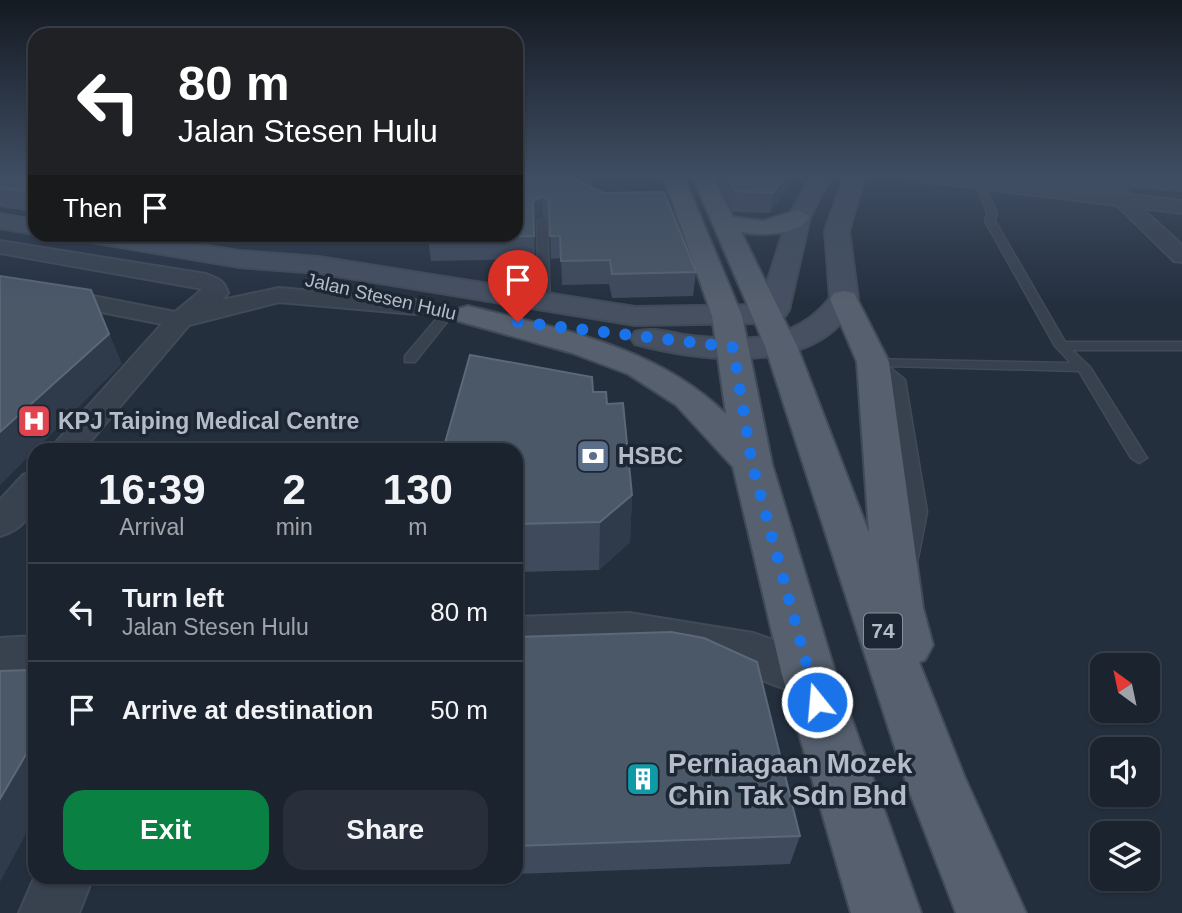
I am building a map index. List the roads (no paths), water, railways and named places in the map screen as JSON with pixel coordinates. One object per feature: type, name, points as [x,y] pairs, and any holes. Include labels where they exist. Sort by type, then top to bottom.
[{"type":"main road","points":[[688,218],[730,332],[752,464],[809,675],[886,913]]},
{"type":"main road","name":"74","points":[[724,218],[772,330],[938,788],[991,913]]},
{"type":"main road","points":[[772,330],[799,218]]},
{"type":"main road","points":[[726,222],[763,229],[787,224],[799,218]]},
{"type":"main road","points":[[841,218],[837,231],[844,299],[873,362],[899,608],[938,788]]},
{"type":"main road","points":[[0,221],[28,226]]},
{"type":"main road","name":"Jalan Stesen Hulu","points":[[134,242],[239,259],[319,265],[730,332]]},
{"type":"main road","name":"Jalan Stesen Hulu","points":[[239,259],[415,307],[458,314],[730,332]]},
{"type":"main road","points":[[730,332],[821,327],[844,299]]},
{"type":"main road","points":[[458,314],[600,353],[650,372],[688,398],[752,464]]},
{"type":"street","points":[[1141,218],[1182,256]]},
{"type":"street","points":[[0,247],[198,279],[214,285],[216,293],[180,320],[71,443]]},
{"type":"street","points":[[0,285],[180,320],[249,300],[279,295],[415,307]]},
{"type":"street","points":[[0,523],[28,491]]},
{"type":"street","points":[[523,638],[629,633],[753,654],[809,675]]},
{"type":"street","points":[[0,660],[28,658]]},
{"type":"street","points":[[49,913],[61,884]]},
{"type":"lane","points":[[991,218],[990,221],[1061,346],[1083,367],[1139,458]]},
{"type":"lane","points":[[542,222],[544,301]]},
{"type":"lane","points":[[410,359],[458,314]]},
{"type":"lane","points":[[1061,346],[1182,346]]},
{"type":"lane","points":[[873,362],[1083,367]]},
{"type":"place","name":"KPJ Taiping Medical Centre","points":[[34,421]]},
{"type":"place","name":"HSBC","points":[[593,456]]},
{"type":"place","name":"Perniagaan Mozek Chin Tak Sdn Bhd","points":[[643,779]]}]
